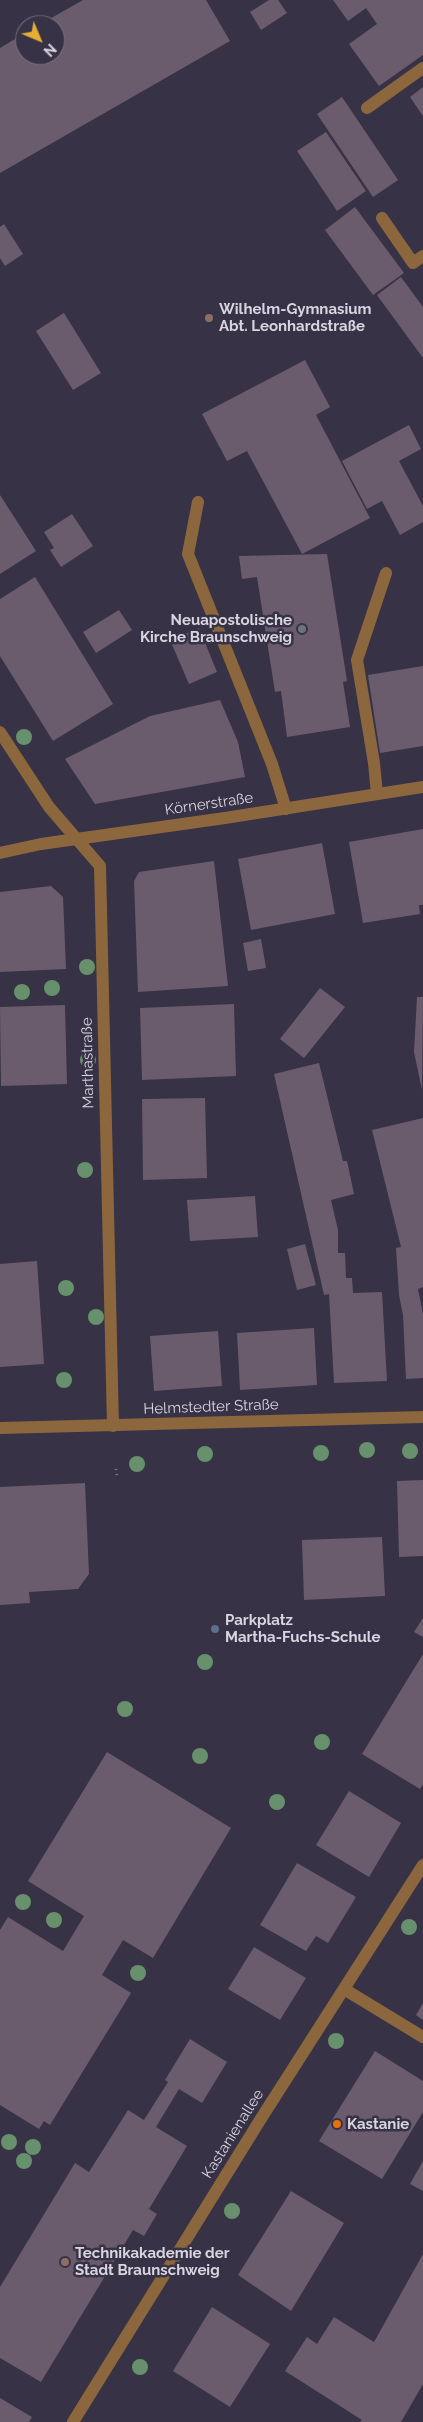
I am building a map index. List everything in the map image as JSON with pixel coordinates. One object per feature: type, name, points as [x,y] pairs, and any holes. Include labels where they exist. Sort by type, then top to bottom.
[{"type":"street","points":[[367,108],[423,68]]},
{"type":"street","points":[[382,218],[413,264],[423,256]]},
{"type":"street","points":[[198,502],[188,554],[272,764],[286,809]]},
{"type":"street","points":[[377,794],[374,763],[357,660],[386,573]]},
{"type":"street","name":"Marthastraße","points":[[0,732],[49,808],[100,866],[113,1426]]},
{"type":"street","name":"Körnerstraße","points":[[0,853],[41,844],[286,809],[423,786]]},
{"type":"street","name":"Helmstedter Straße","points":[[0,1428],[423,1417]]},
{"type":"street","name":"Kastanienallee","points":[[73,2422],[423,1865]]},
{"type":"street","points":[[344,1989],[423,2037]]},
{"type":"path","points":[[116,1469],[117,1477]]},
{"type":"building","points":[[83,0],[206,0],[230,41],[0,173],[0,48],[15,39],[15,65],[65,65],[65,15],[57,15]]},
{"type":"building","points":[[269,0],[278,0],[287,13],[261,30],[250,12]]},
{"type":"building","points":[[333,0],[423,0],[423,55],[379,86],[349,44],[377,24],[366,8],[348,21]]},
{"type":"building","points":[[423,87],[423,116],[410,97]]},
{"type":"building","points":[[342,97],[398,180],[373,197],[317,114]]},
{"type":"building","points":[[326,132],[366,191],[337,211],[297,151]]},
{"type":"building","points":[[355,207],[404,273],[373,295],[325,230]]},
{"type":"building","points":[[4,224],[23,254],[5,266],[0,258],[0,227]]},
{"type":"building","points":[[401,277],[423,307],[423,358],[377,295]]},
{"type":"building","points":[[64,313],[101,373],[73,390],[36,331]]},
{"type":"building","points":[[305,360],[330,407],[316,415],[370,518],[302,554],[247,451],[227,461],[202,414]]},
{"type":"building","points":[[409,425],[421,449],[399,461],[423,506],[423,522],[400,535],[382,501],[367,509],[342,461]]},
{"type":"building","points":[[0,495],[36,551],[0,574]]},
{"type":"building","points":[[72,514],[93,546],[61,567],[50,550],[54,548],[44,532]]},
{"type":"building","name":"Neuapostolische Kirche Braunschweig","points":[[327,554],[347,681],[343,682],[350,727],[287,737],[281,691],[275,692],[257,577],[242,579],[239,556]]},
{"type":"building","points":[[35,577],[113,704],[53,741],[0,656],[0,599]]},
{"type":"building","points":[[119,610],[132,630],[96,653],[83,632]]},
{"type":"building","points":[[199,628],[217,672],[189,684],[170,640]]},
{"type":"building","points":[[423,666],[423,746],[380,753],[368,675]]},
{"type":"building","points":[[220,700],[238,742],[245,777],[95,804],[65,759],[150,716]]},
{"type":"building","points":[[423,829],[423,905],[419,905],[420,914],[363,923],[349,842]]},
{"type":"building","points":[[322,843],[335,914],[251,930],[238,859]]},
{"type":"building","points":[[214,861],[228,986],[138,992],[134,881],[139,872]]},
{"type":"building","points":[[51,886],[63,897],[66,969],[0,972],[0,892]]},
{"type":"building","points":[[261,939],[266,968],[248,971],[243,943]]},
{"type":"building","points":[[320,988],[345,1007],[304,1058],[280,1039]]},
{"type":"building","points":[[417,997],[423,997],[422,1090],[414,1052]]},
{"type":"building","points":[[234,1004],[236,1076],[142,1080],[140,1008]]},
{"type":"building","points":[[65,1005],[67,1084],[1,1086],[0,1007]]},
{"type":"building","points":[[319,1063],[343,1161],[347,1161],[354,1194],[331,1200],[338,1230],[338,1253],[345,1253],[346,1278],[352,1278],[353,1293],[382,1292],[387,1381],[334,1383],[329,1294],[324,1295],[274,1074]]},
{"type":"building","points":[[205,1098],[207,1178],[143,1180],[142,1099]]},
{"type":"building","points":[[423,1118],[423,1287],[418,1289],[423,1314],[423,1378],[406,1379],[403,1315],[399,1295],[396,1248],[401,1247],[372,1130]]},
{"type":"building","points":[[255,1196],[258,1237],[190,1241],[187,1200]]},
{"type":"building","points":[[305,1244],[316,1285],[297,1290],[287,1249]]},
{"type":"building","points":[[37,1261],[44,1364],[0,1367],[0,1264]]},
{"type":"building","points":[[314,1328],[317,1385],[240,1390],[237,1333]]},
{"type":"building","points":[[218,1331],[222,1386],[154,1391],[150,1336]]},
{"type":"building","points":[[423,1480],[423,1556],[399,1557],[397,1481]]},
{"type":"building","points":[[85,1483],[89,1574],[78,1589],[29,1592],[30,1603],[0,1605],[0,1487]]},
{"type":"building","points":[[382,1537],[385,1596],[304,1600],[302,1540]]},
{"type":"building","points":[[423,1618],[423,1637],[414,1632]]},
{"type":"building","points":[[423,1654],[423,1784],[420,1789],[362,1754]]},
{"type":"building","points":[[107,1752],[231,1828],[153,1958],[123,1940],[102,1975],[131,1993],[50,2125],[44,2121],[39,2129],[0,2105],[0,1930],[8,1917],[63,1951],[84,1916],[28,1881]]},
{"type":"building","points":[[349,1791],[401,1823],[369,1877],[316,1845]]},
{"type":"building","points":[[297,1863],[356,1897],[328,1943],[316,1936],[306,1951],[260,1925]]},
{"type":"building","points":[[254,1947],[306,1978],[280,2020],[228,1989]]},
{"type":"building","points":[[423,2003],[423,2020],[416,2015]]},
{"type":"building","name":"Technikakademie der Stadt Braunschweig","points":[[190,2039],[227,2062],[202,2103],[179,2089],[156,2127],[187,2146],[149,2209],[157,2214],[144,2236],[133,2230],[41,2382],[0,2358],[0,2287],[75,2163],[89,2172],[128,2110],[144,2120],[168,2082],[165,2080]]},
{"type":"building","points":[[375,2051],[423,2081],[423,2112],[382,2179],[319,2141]]},
{"type":"building","points":[[423,2161],[423,2191],[410,2184]]},
{"type":"building","points":[[291,2191],[344,2223],[291,2311],[238,2275]]},
{"type":"building","points":[[423,2254],[423,2384],[401,2422],[360,2422],[362,2420],[285,2371],[307,2337],[317,2344],[334,2317],[374,2342]]},
{"type":"building","points":[[212,2307],[270,2344],[230,2407],[173,2371]]},
{"type":"building","points":[[0,2398],[32,2417],[29,2422],[0,2422]]},
{"type":"place","name":"Wilhelm-Gymnasium Abt. Leonhardstraße","points":[[209,318]]},
{"type":"place","name":"Neuapostolische Kirche Braunschweig","points":[[302,629]]},
{"type":"place","name":"Parkplatz Martha-Fuchs-Schule","points":[[215,1629]]},
{"type":"place","name":"Kastanie","points":[[337,2124]]},
{"type":"place","name":"Technikakademie der Stadt Braunschweig","points":[[65,2262]]}]
